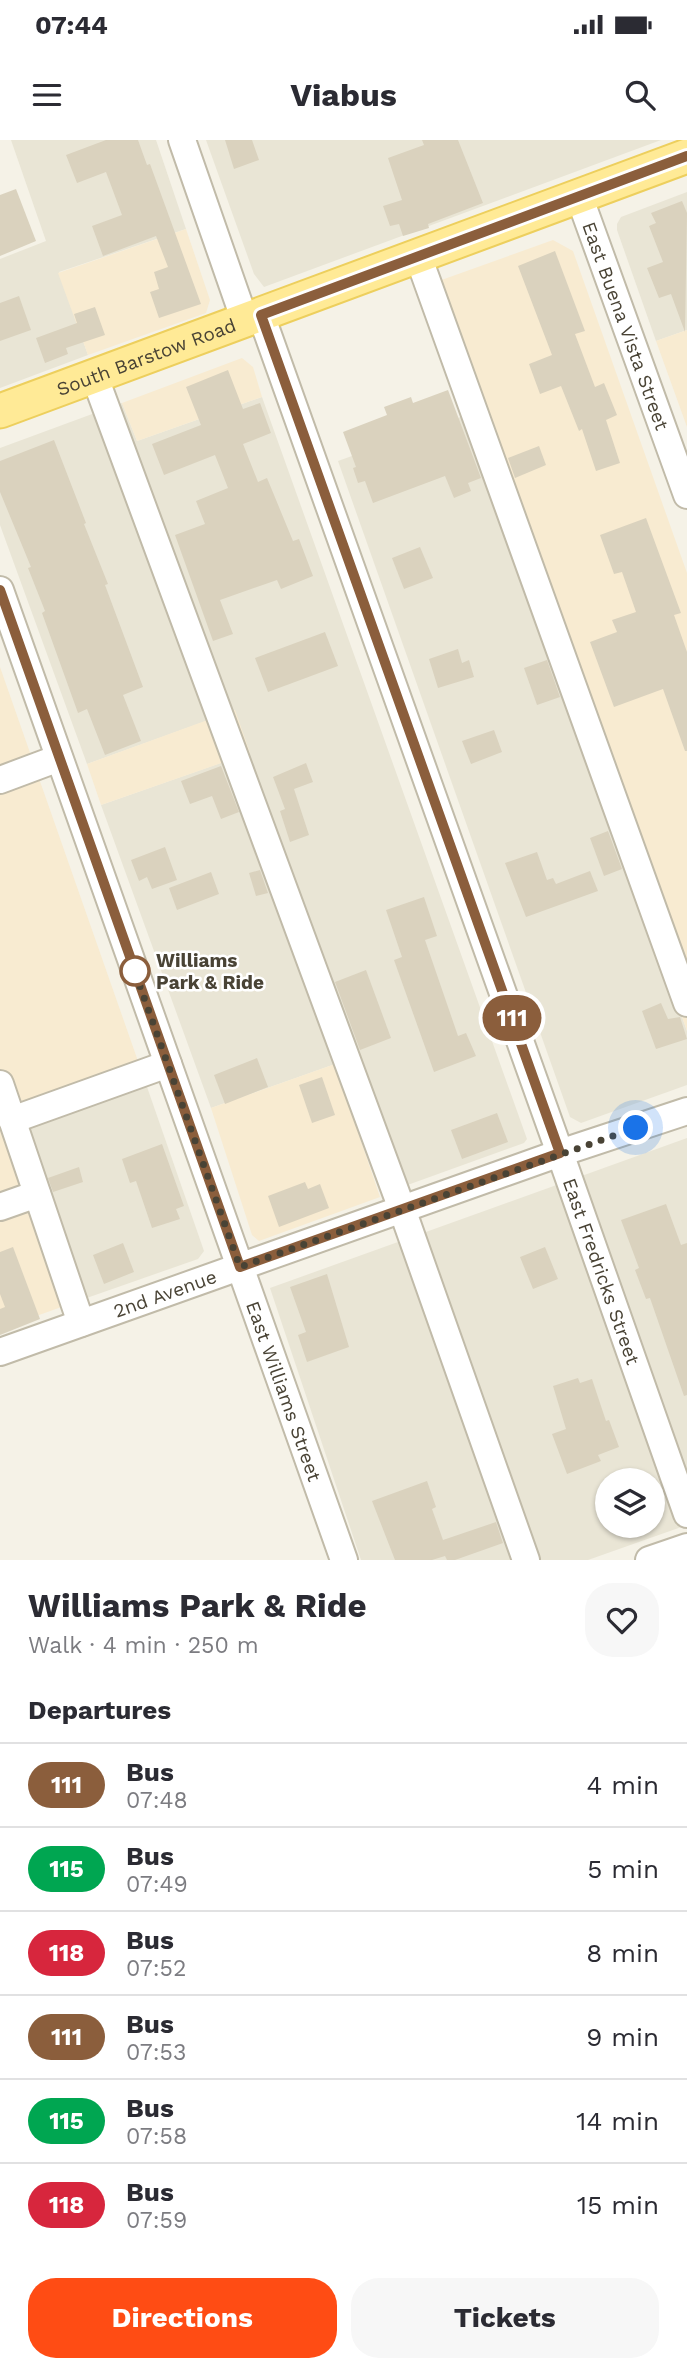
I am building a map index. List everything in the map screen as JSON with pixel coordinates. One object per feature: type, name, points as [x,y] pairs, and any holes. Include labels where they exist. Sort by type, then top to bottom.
[{"type":"main road","name":"South Barstow Road","points":[[0,411],[687,156]]},
{"type":"street","name":"East Fredricks Street","points":[[182,140],[253,318],[560,1153],[687,1514]]},
{"type":"street","name":"East Buena Vista Street","points":[[579,196],[687,495]]},
{"type":"street","points":[[418,256],[687,1003]]},
{"type":"street","points":[[94,375],[402,1209],[526,1560]]},
{"type":"street","name":"East Williams Street","points":[[0,590],[344,1560]]},
{"type":"street","points":[[0,780],[59,758]]},
{"type":"street","points":[[12,1120],[168,1064]]},
{"type":"street","points":[[0,1084],[81,1323]]},
{"type":"street","name":"2nd Avenue","points":[[0,1352],[560,1153],[687,1111]]},
{"type":"street","points":[[0,1208],[37,1194]]},
{"type":"street","points":[[649,1560],[687,1547]]},
{"type":"shaded area","points":[[11,140],[156,140],[186,229],[59,272],[88,355],[0,388],[0,259],[46,241]]},
{"type":"shaded area","points":[[206,140],[661,140],[264,287],[254,274]]},
{"type":"shaded area","points":[[687,192],[687,330],[656,341],[617,224],[621,217]]},
{"type":"shaded area","points":[[186,229],[210,300],[206,313],[88,355],[58,273]]},
{"type":"shaded area","points":[[553,240],[573,251],[687,573],[687,1031],[469,414],[419,288]]},
{"type":"shaded area","points":[[687,330],[687,427],[656,341]]},
{"type":"shaded area","points":[[242,358],[253,367],[262,397],[137,441],[122,403]]},
{"type":"shaded area","points":[[262,397],[527,1139],[524,1143],[402,1187],[355,1057],[211,1108],[101,805],[249,753],[234,711],[87,764],[0,525],[0,448],[122,403],[137,441]]},
{"type":"shaded area","points":[[469,414],[687,1031],[687,1085],[581,1123],[570,1117],[338,461]]},
{"type":"shaded area","points":[[0,667],[146,1084],[21,1127],[81,1300],[0,1329]]},
{"type":"shaded area","points":[[235,710],[250,753],[101,805],[87,764]]},
{"type":"shaded area","points":[[335,1064],[380,1197],[259,1241],[252,1235],[211,1108]]},
{"type":"shaded area","points":[[146,1084],[204,1251],[198,1259],[81,1300],[21,1127]]},
{"type":"shaded area","points":[[687,1138],[687,1525],[665,1533],[665,1468],[595,1468],[595,1538],[650,1538],[588,1560],[361,1560],[270,1288]]},
{"type":"building","points":[[106,140],[138,140],[147,165],[150,164],[201,304],[159,318],[150,292],[159,289],[154,272],[168,267],[156,236],[103,256],[92,226],[122,215],[106,172],[77,183],[66,155]]},
{"type":"building","points":[[225,140],[252,140],[259,160],[234,169]]},
{"type":"building","points":[[422,140],[458,140],[483,203],[428,224],[429,228],[403,236],[399,224],[390,226],[383,206],[402,200],[388,158],[424,145]]},
{"type":"building","points":[[16,189],[36,241],[0,256],[0,195]]},
{"type":"building","points":[[682,201],[687,213],[685,332],[671,294],[659,298],[647,268],[663,262],[649,226],[656,223],[651,213]]},
{"type":"building","points":[[555,251],[585,331],[575,334],[595,387],[604,383],[617,415],[606,420],[620,463],[596,471],[582,429],[579,431],[561,386],[540,394],[529,364],[552,355],[518,266]]},
{"type":"building","points":[[19,296],[31,330],[0,341],[0,303]]},
{"type":"building","points":[[95,307],[105,335],[66,348],[68,354],[45,363],[36,338],[77,323],[74,314]]},
{"type":"building","points":[[228,370],[243,409],[260,403],[271,433],[243,444],[258,482],[267,478],[293,541],[299,539],[313,576],[281,589],[277,580],[220,600],[233,634],[213,641],[175,535],[205,524],[196,501],[228,488],[215,455],[164,475],[152,444],[201,425],[186,387]]},
{"type":"building","points":[[448,390],[481,478],[468,483],[471,491],[454,498],[445,476],[373,503],[365,481],[358,483],[353,468],[356,467],[343,432],[387,415],[384,407],[411,397],[413,403]]},
{"type":"building","points":[[54,440],[143,687],[123,695],[141,741],[105,755],[87,709],[78,713],[42,613],[45,611],[28,568],[31,567],[0,492],[0,461]]},
{"type":"building","points":[[539,446],[546,465],[515,478],[508,458]]},
{"type":"building","points":[[646,518],[681,613],[674,615],[687,652],[687,751],[663,689],[614,707],[590,642],[617,632],[612,620],[636,612],[622,572],[614,574],[600,535]]},
{"type":"building","points":[[420,547],[433,578],[404,589],[392,558]]},
{"type":"building","points":[[325,632],[338,666],[268,692],[255,658]]},
{"type":"building","points":[[458,649],[462,663],[469,660],[474,677],[438,688],[429,659]]},
{"type":"building","points":[[547,660],[560,697],[537,705],[524,668]]},
{"type":"building","points":[[494,730],[502,752],[471,764],[462,741]]},
{"type":"building","points":[[306,763],[313,782],[294,789],[309,835],[290,842],[280,811],[285,809],[273,777]]},
{"type":"building","points":[[221,766],[239,812],[221,819],[212,796],[190,804],[181,781]]},
{"type":"building","points":[[608,831],[622,869],[604,876],[590,838]]},
{"type":"building","points":[[165,847],[177,880],[152,889],[147,877],[139,881],[131,860]]},
{"type":"building","points":[[537,852],[547,880],[553,878],[556,884],[590,871],[598,891],[526,917],[505,863]]},
{"type":"building","points":[[260,870],[268,893],[256,896],[249,873]]},
{"type":"building","points":[[211,872],[219,894],[177,910],[169,888]]},
{"type":"building","points":[[424,897],[437,936],[425,940],[458,1036],[466,1033],[476,1056],[434,1072],[394,960],[402,957],[386,910]]},
{"type":"building","points":[[366,970],[391,1038],[360,1050],[335,982]]},
{"type":"building","points":[[661,1003],[668,1019],[680,1017],[687,1039],[656,1049],[642,1011]]},
{"type":"building","points":[[257,1058],[268,1087],[225,1104],[214,1075]]},
{"type":"building","points":[[322,1077],[335,1115],[312,1123],[299,1085]]},
{"type":"building","points":[[497,1113],[508,1142],[462,1159],[451,1130]]},
{"type":"building","points":[[162,1144],[184,1206],[176,1209],[180,1219],[152,1228],[136,1181],[130,1183],[122,1159]]},
{"type":"building","points":[[79,1167],[83,1182],[53,1192],[48,1178]]},
{"type":"building","points":[[305,1182],[308,1189],[320,1184],[329,1208],[279,1227],[268,1196]]},
{"type":"building","points":[[666,1204],[681,1245],[687,1243],[687,1395],[684,1396],[650,1298],[646,1299],[635,1270],[639,1268],[621,1220]]},
{"type":"building","points":[[123,1243],[134,1272],[104,1284],[93,1255]]},
{"type":"building","points":[[13,1247],[40,1319],[0,1335],[0,1309],[5,1307],[0,1294],[0,1252]]},
{"type":"building","points":[[545,1247],[558,1279],[533,1289],[520,1257]]},
{"type":"building","points":[[327,1274],[349,1347],[307,1362],[298,1335],[306,1332],[290,1287]]},
{"type":"building","points":[[578,1378],[580,1383],[592,1379],[606,1421],[609,1420],[619,1447],[598,1455],[601,1461],[567,1474],[552,1434],[566,1429],[553,1386]]},
{"type":"building","points":[[427,1481],[436,1507],[432,1509],[443,1540],[496,1522],[503,1543],[455,1560],[447,1560],[445,1556],[432,1560],[395,1560],[372,1501]]},
{"type":"bus line","name":"111","points":[[0,590],[240,1267],[560,1153],[261,315],[687,156]]},
{"type":"place","name":"Williams Park & Ride","points":[[135,971]]},
{"type":"route","points":[[135,971],[131,961],[240,1267],[636,1128]]}]
